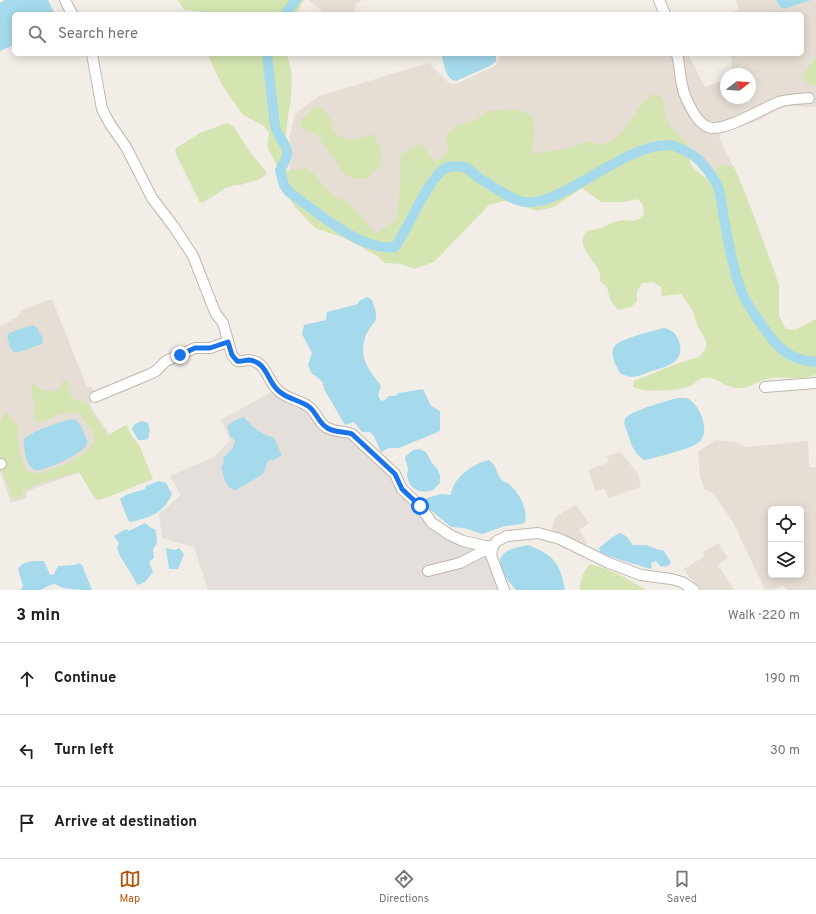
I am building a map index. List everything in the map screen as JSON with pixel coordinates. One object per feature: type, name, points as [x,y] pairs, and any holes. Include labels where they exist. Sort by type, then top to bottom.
[{"type":"street","points":[[65,0],[71,12]]},
{"type":"street","points":[[659,0],[664,12]]},
{"type":"street","points":[[92,56],[102,109],[110,124],[126,147],[152,198],[174,227],[193,256],[216,314],[223,323],[232,355],[237,361],[249,360],[260,364],[279,392],[311,408],[326,427],[336,431],[344,431],[352,434],[395,474],[402,489],[420,506],[432,523],[450,535],[463,541],[485,546],[493,546]]},
{"type":"street","points":[[676,56],[684,93],[689,105],[694,114],[706,127],[714,129],[743,119],[780,102],[809,98]]},
{"type":"street","points":[[95,397],[150,374],[166,361],[195,348],[210,348],[228,342]]},
{"type":"street","points":[[765,388],[816,383]]},
{"type":"street","points":[[428,571],[460,563],[493,546],[497,541],[507,536],[538,533],[560,539],[609,563],[641,574],[682,582],[694,590]]},
{"type":"street","points":[[493,546],[491,555],[504,590]]},
{"type":"shaded area","points":[[309,0],[361,0],[356,4],[354,12],[323,12]]},
{"type":"shaded area","points":[[736,0],[816,0],[816,107],[785,106],[757,121],[722,133],[719,138],[738,176],[717,178],[700,157],[671,140],[531,183],[381,243],[289,178],[292,154],[289,139],[295,114],[319,96],[429,63],[449,83],[456,84],[495,66],[500,56],[689,56],[705,87],[720,82],[720,104],[756,104],[756,68],[732,68],[731,56],[804,56],[804,12],[732,12],[739,10]]},
{"type":"shaded area","points":[[52,299],[87,387],[92,387],[96,396],[96,399],[90,404],[109,433],[91,467],[38,487],[25,493],[27,498],[11,503],[0,473],[0,326],[17,317],[22,310]]},
{"type":"shaded area","points":[[271,392],[309,410],[324,431],[341,437],[348,436],[385,469],[401,496],[462,544],[478,550],[495,551],[499,567],[511,590],[208,590],[194,547],[162,538],[159,514],[181,495],[170,476],[214,457],[230,440],[221,420]]},
{"type":"shaded area","points":[[715,440],[736,442],[746,447],[808,441],[809,467],[816,467],[816,590],[788,590],[783,586],[772,590],[765,590],[733,522],[713,493],[705,490],[700,477],[698,452]]},
{"type":"shaded area","points":[[621,452],[638,474],[641,487],[609,498],[604,489],[596,491],[588,470],[609,462],[607,456]]},
{"type":"shaded area","points":[[576,505],[589,523],[579,530],[587,542],[584,546],[552,530],[557,516]]},
{"type":"shaded area","points":[[718,543],[728,558],[718,565],[734,590],[702,590],[690,578],[684,569],[705,556],[703,552]]},
{"type":"green space","points":[[178,0],[305,0],[302,2],[298,12],[203,12],[184,10]]},
{"type":"green space","points":[[208,56],[287,56],[290,63],[292,83],[286,139],[287,171],[307,168],[333,196],[348,202],[375,233],[396,221],[400,180],[400,155],[421,144],[435,161],[448,152],[446,136],[456,126],[477,119],[487,111],[520,110],[533,117],[535,131],[532,154],[570,148],[590,141],[601,145],[612,141],[626,128],[640,106],[652,94],[660,95],[664,102],[665,116],[672,129],[686,142],[691,166],[705,178],[721,164],[734,167],[779,285],[779,316],[786,329],[795,330],[816,319],[816,375],[800,378],[772,378],[739,388],[731,387],[712,378],[703,378],[685,388],[661,391],[638,389],[633,387],[634,381],[679,363],[699,357],[705,350],[707,343],[697,325],[693,311],[681,294],[662,296],[661,287],[653,282],[642,283],[637,291],[637,301],[631,307],[618,310],[610,300],[607,287],[600,281],[598,270],[584,248],[583,237],[587,231],[602,228],[613,222],[624,220],[634,221],[640,218],[644,214],[643,205],[638,199],[624,202],[601,202],[582,188],[554,207],[536,211],[504,201],[489,205],[434,262],[414,269],[401,264],[385,263],[376,255],[344,238],[315,228],[296,208],[278,183],[277,166],[267,146],[269,133],[264,126],[243,115],[222,85]]},
{"type":"green space","points":[[816,56],[816,87],[807,84],[803,75]]},
{"type":"green space","points":[[315,106],[319,106],[330,117],[333,130],[341,137],[357,140],[370,134],[375,136],[382,159],[378,167],[368,179],[353,179],[345,175],[316,134],[302,128],[300,121]]},
{"type":"green space","points":[[227,123],[233,126],[267,174],[258,180],[226,188],[202,203],[199,201],[175,152],[176,148],[200,133]]},
{"type":"green space","points":[[64,380],[68,380],[70,395],[76,401],[83,401],[89,405],[93,414],[108,435],[126,425],[140,447],[153,479],[98,500],[94,497],[79,472],[35,485],[22,491],[22,496],[12,498],[3,472],[0,471],[0,422],[6,411],[14,422],[19,425],[18,442],[26,470],[35,474],[59,467],[75,459],[82,455],[94,443],[93,431],[80,414],[66,412],[45,421],[37,422],[34,415],[35,404],[31,394],[32,382],[43,391],[56,391]]},
{"type":"green space","points":[[590,564],[626,578],[646,590],[580,590],[582,576]]},
{"type":"water","points":[[5,0],[48,0],[54,12],[12,12],[12,46],[0,51],[0,3]]},
{"type":"water","points":[[776,0],[811,0],[784,9],[780,7]]},
{"type":"water","points":[[442,56],[496,56],[496,61],[490,66],[456,81],[449,77]]},
{"type":"water","points":[[367,297],[372,300],[376,311],[376,317],[366,335],[364,359],[381,386],[378,395],[381,401],[385,400],[389,396],[395,396],[399,393],[423,389],[431,406],[440,411],[440,431],[399,448],[389,448],[381,452],[374,436],[370,432],[362,432],[354,422],[345,425],[324,389],[322,382],[312,374],[308,365],[312,353],[302,334],[304,325],[326,320],[327,312],[358,304],[359,301]]},
{"type":"water","points":[[32,325],[37,328],[43,338],[42,344],[19,352],[14,352],[10,348],[7,335]]},
{"type":"water","points":[[664,328],[673,332],[677,336],[680,354],[677,359],[667,366],[638,376],[631,377],[620,373],[613,358],[613,349],[615,345],[644,333]]},
{"type":"water","points":[[677,398],[686,398],[695,405],[704,424],[703,436],[700,441],[691,447],[644,460],[635,452],[624,423],[625,419],[633,413]]},
{"type":"water","points":[[244,417],[257,430],[274,438],[282,455],[273,461],[271,459],[268,461],[263,474],[236,490],[227,485],[221,468],[224,462],[223,457],[231,450],[235,443],[235,440],[230,436],[227,426]]},
{"type":"water","points":[[75,419],[80,424],[88,442],[85,447],[76,454],[53,466],[39,470],[32,468],[27,461],[24,439],[34,432],[48,426]]},
{"type":"water","points":[[142,421],[148,423],[150,430],[148,439],[138,440],[132,429],[135,424]]},
{"type":"water","points":[[420,449],[426,452],[438,470],[440,476],[440,483],[433,490],[416,490],[408,481],[408,468],[405,457],[413,450]]},
{"type":"water","points":[[489,460],[494,465],[498,476],[510,485],[520,497],[526,517],[525,522],[522,524],[505,526],[482,534],[464,528],[451,527],[426,506],[423,501],[424,499],[441,494],[451,495],[455,483],[464,473],[476,464]]},
{"type":"water","points":[[159,481],[166,483],[172,494],[165,506],[155,514],[130,522],[120,499],[126,495],[145,489],[146,486]]},
{"type":"water","points":[[145,523],[151,528],[155,529],[157,542],[153,549],[154,558],[149,562],[153,572],[145,582],[138,585],[120,556],[117,548],[119,543],[114,536],[126,529],[129,531]]},
{"type":"water","points":[[620,533],[626,536],[633,545],[646,545],[663,550],[671,562],[670,564],[660,566],[656,561],[651,563],[651,569],[617,559],[600,552],[599,548]]},
{"type":"water","points":[[528,545],[544,552],[554,561],[561,573],[565,590],[516,590],[501,568],[501,557],[512,549]]},
{"type":"water","points":[[166,548],[175,550],[179,548],[184,554],[178,569],[169,569]]},
{"type":"water","points":[[44,561],[50,575],[54,574],[58,566],[75,565],[79,563],[82,565],[92,590],[67,589],[55,584],[41,590],[20,590],[23,586],[18,569],[20,566],[30,562]]},
{"type":"waterway","points":[[287,12],[296,0]]},
{"type":"waterway","points":[[267,56],[275,126],[287,151],[285,162],[280,170],[284,185],[289,192],[339,228],[354,237],[382,247],[395,247],[426,191],[441,172],[448,167],[464,167],[505,194],[523,202],[530,202],[547,199],[561,193],[622,159],[652,147],[670,145],[689,153],[702,164],[717,184],[734,268],[739,286],[749,307],[774,342],[786,352],[799,359],[816,362]]},
{"type":"route","points":[[180,355],[195,348],[210,348],[228,342],[229,349],[237,361],[241,362],[249,360],[260,364],[279,392],[296,401],[304,403],[311,408],[326,427],[336,431],[344,431],[352,434],[395,474],[402,489],[420,506]]}]
